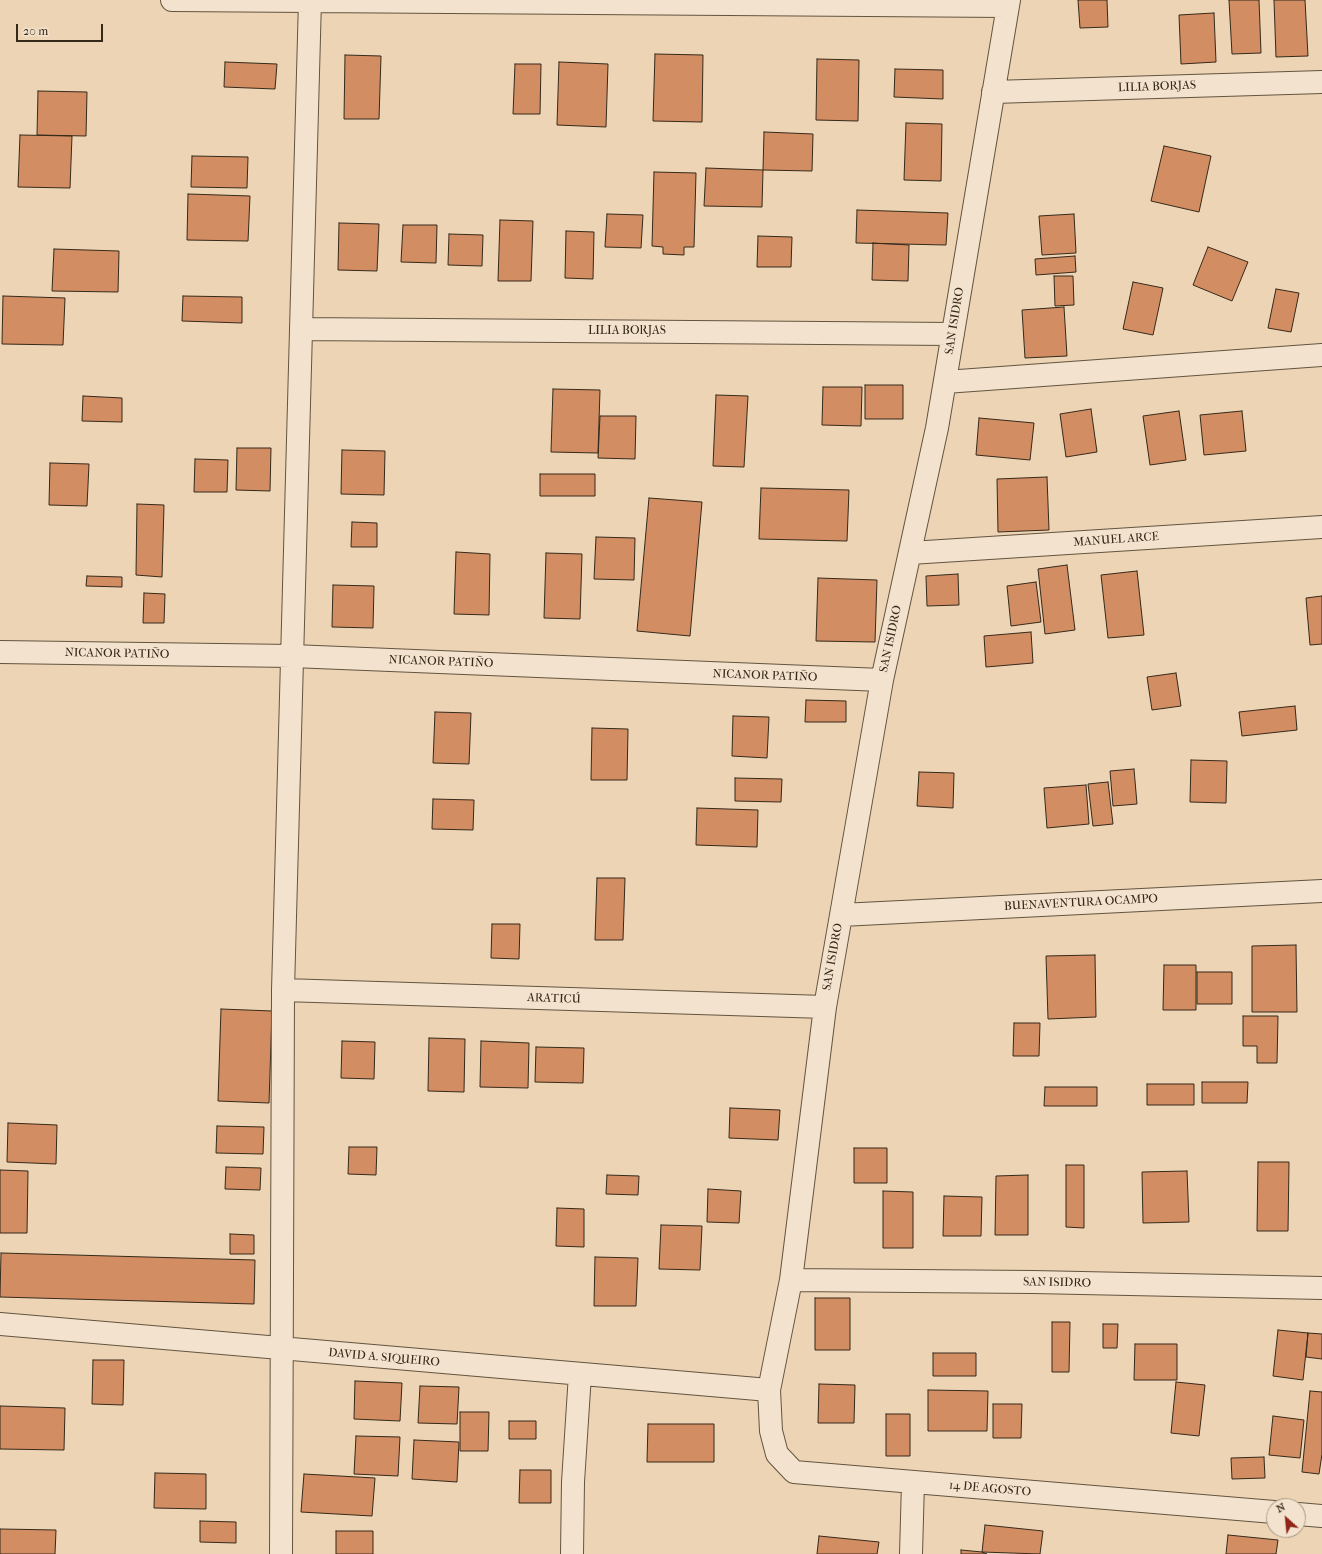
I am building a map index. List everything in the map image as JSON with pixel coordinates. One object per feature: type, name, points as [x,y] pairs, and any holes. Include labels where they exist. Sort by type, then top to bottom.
[{"type":"street","points":[[172,0],[1008,3]]},
{"type":"street","points":[[281,1554],[283,990],[310,1]]},
{"type":"street","name":"SAN ISIDRO","points":[[769,1390],[791,1280],[825,1007],[882,680],[945,382],[1008,3]]},
{"type":"street","name":"LILIA BORJAS","points":[[993,92],[1322,82]]},
{"type":"street","name":"LILIA BORJAS","points":[[301,329],[953,334]]},
{"type":"street","points":[[945,382],[1322,355]]},
{"type":"street","name":"MANUEL ARCE","points":[[910,553],[1322,527]]},
{"type":"street","name":"NICANOR PATIÑO","points":[[0,652],[292,656],[882,680]]},
{"type":"street","name":"BUENAVENTURA OCAMPO","points":[[841,915],[1322,891]]},
{"type":"street","name":"ARATICÚ","points":[[283,990],[825,1007]]},
{"type":"street","name":"SAN ISIDRO","points":[[791,1280],[1033,1282],[1322,1288]]},
{"type":"street","name":"DAVID A. SIQUEIRO","points":[[0,1324],[769,1390]]},
{"type":"street","points":[[572,1554],[573,1482],[580,1374]]},
{"type":"street","name":"14 DE AGOSTO","points":[[769,1390],[771,1431],[777,1454],[794,1472],[1266,1511]]},
{"type":"street","points":[[911,1554],[913,1482]]},
{"type":"street","points":[[1306,1515],[1322,1516]]},
{"type":"building","points":[[1078,0],[1107,0],[1108,27],[1080,28]]},
{"type":"building","points":[[1229,0],[1259,0],[1261,53],[1232,54]]},
{"type":"building","points":[[1274,0],[1305,0],[1308,56],[1276,57]]},
{"type":"building","points":[[1214,13],[1216,62],[1181,64],[1179,15]]},
{"type":"building","points":[[655,54],[703,55],[702,122],[653,121]]},
{"type":"building","points":[[345,55],[381,56],[379,119],[344,119]]},
{"type":"building","points":[[817,59],[859,60],[858,121],[816,120]]},
{"type":"building","points":[[225,62],[277,64],[275,89],[224,87]]},
{"type":"building","points":[[559,62],[608,64],[606,127],[557,125]]},
{"type":"building","points":[[515,64],[541,64],[540,114],[513,114]]},
{"type":"building","points":[[895,69],[943,70],[943,99],[894,97]]},
{"type":"building","points":[[38,91],[87,92],[86,136],[37,135]]},
{"type":"building","points":[[906,123],[942,124],[941,181],[904,180]]},
{"type":"building","points":[[764,132],[813,134],[812,171],[763,170]]},
{"type":"building","points":[[20,135],[72,136],[70,188],[18,187]]},
{"type":"building","points":[[1164,146],[1211,156],[1199,212],[1151,201]]},
{"type":"building","points":[[192,156],[248,157],[247,188],[191,187]]},
{"type":"building","points":[[706,168],[763,170],[762,207],[704,206]]},
{"type":"building","points":[[654,172],[696,173],[694,247],[684,247],[684,255],[663,254],[663,247],[652,246]]},
{"type":"building","points":[[188,194],[250,196],[248,241],[187,240]]},
{"type":"building","points":[[857,210],[948,213],[946,245],[856,243]]},
{"type":"building","points":[[607,214],[643,215],[641,248],[605,247]]},
{"type":"building","points":[[1074,214],[1076,253],[1042,255],[1039,216]]},
{"type":"building","points":[[500,220],[533,221],[531,281],[498,281]]},
{"type":"building","points":[[339,223],[379,224],[377,271],[338,270]]},
{"type":"building","points":[[403,225],[437,225],[436,263],[401,262]]},
{"type":"building","points":[[566,231],[594,232],[593,279],[565,278]]},
{"type":"building","points":[[449,234],[483,235],[482,266],[448,265]]},
{"type":"building","points":[[758,236],[792,237],[791,267],[757,267]]},
{"type":"building","points":[[873,243],[909,245],[908,281],[872,280]]},
{"type":"building","points":[[1208,247],[1248,262],[1232,301],[1193,285]]},
{"type":"building","points":[[54,249],[119,251],[118,292],[52,291]]},
{"type":"building","points":[[1075,256],[1076,272],[1036,275],[1035,259]]},
{"type":"building","points":[[1054,276],[1073,276],[1074,305],[1055,306]]},
{"type":"building","points":[[1133,282],[1163,288],[1153,335],[1123,329]]},
{"type":"building","points":[[1276,289],[1299,293],[1291,332],[1268,328]]},
{"type":"building","points":[[3,296],[65,298],[63,345],[2,344]]},
{"type":"building","points":[[183,296],[242,297],[242,323],[182,321]]},
{"type":"building","points":[[1064,307],[1067,356],[1025,358],[1022,310]]},
{"type":"building","points":[[865,385],[903,385],[903,419],[865,419]]},
{"type":"building","points":[[823,387],[862,387],[861,426],[822,425]]},
{"type":"building","points":[[553,389],[600,390],[598,453],[551,452]]},
{"type":"building","points":[[716,395],[748,396],[744,467],[713,466]]},
{"type":"building","points":[[83,396],[122,398],[122,422],[82,421]]},
{"type":"building","points":[[1091,409],[1097,452],[1066,457],[1060,414]]},
{"type":"building","points":[[1179,411],[1186,460],[1150,465],[1143,416]]},
{"type":"building","points":[[1242,411],[1246,451],[1204,455],[1200,415]]},
{"type":"building","points":[[600,416],[636,416],[635,459],[598,458]]},
{"type":"building","points":[[979,418],[1034,423],[1030,460],[976,455]]},
{"type":"building","points":[[237,448],[271,448],[270,491],[236,490]]},
{"type":"building","points":[[342,450],[385,451],[384,495],[341,494]]},
{"type":"building","points":[[195,459],[228,460],[227,492],[194,492]]},
{"type":"building","points":[[50,463],[89,464],[87,506],[49,505]]},
{"type":"building","points":[[540,474],[595,474],[595,496],[540,496]]},
{"type":"building","points":[[1047,477],[1049,530],[998,532],[997,479]]},
{"type":"building","points":[[761,488],[849,490],[847,541],[759,539]]},
{"type":"building","points":[[649,498],[702,502],[690,636],[637,631]]},
{"type":"building","points":[[137,504],[164,505],[162,577],[136,575]]},
{"type":"building","points":[[352,522],[377,523],[377,547],[351,547]]},
{"type":"building","points":[[596,537],[635,538],[634,580],[594,579]]},
{"type":"building","points":[[456,552],[490,554],[489,615],[454,614]]},
{"type":"building","points":[[546,553],[582,554],[580,619],[544,618]]},
{"type":"building","points":[[1067,565],[1075,630],[1045,634],[1038,569]]},
{"type":"building","points":[[1137,571],[1144,635],[1108,638],[1101,575]]},
{"type":"building","points":[[958,574],[959,605],[927,606],[926,576]]},
{"type":"building","points":[[87,576],[122,577],[122,587],[86,586]]},
{"type":"building","points":[[818,578],[877,580],[875,642],[816,641]]},
{"type":"building","points":[[1036,582],[1041,622],[1011,626],[1007,586]]},
{"type":"building","points":[[333,585],[374,586],[373,628],[332,627]]},
{"type":"building","points":[[144,593],[165,594],[164,623],[143,623]]},
{"type":"building","points":[[1322,596],[1322,644],[1310,645],[1306,598]]},
{"type":"building","points":[[1031,632],[1033,663],[986,667],[984,636]]},
{"type":"building","points":[[1176,673],[1181,706],[1152,710],[1147,677]]},
{"type":"building","points":[[806,700],[846,701],[846,722],[805,722]]},
{"type":"building","points":[[1295,706],[1297,730],[1242,736],[1239,712]]},
{"type":"building","points":[[435,712],[471,713],[469,764],[433,763]]},
{"type":"building","points":[[733,716],[769,717],[767,758],[732,756]]},
{"type":"building","points":[[592,728],[628,729],[627,780],[591,780]]},
{"type":"building","points":[[1191,760],[1227,761],[1226,803],[1190,802]]},
{"type":"building","points":[[1134,769],[1137,804],[1113,806],[1110,771]]},
{"type":"building","points":[[919,772],[954,773],[953,808],[917,806]]},
{"type":"building","points":[[735,778],[782,779],[781,802],[735,801]]},
{"type":"building","points":[[1108,782],[1113,824],[1093,826],[1088,784]]},
{"type":"building","points":[[1086,785],[1089,824],[1047,828],[1044,788]]},
{"type":"building","points":[[433,799],[474,800],[473,830],[432,829]]},
{"type":"building","points":[[697,808],[758,810],[757,847],[696,845]]},
{"type":"building","points":[[597,878],[625,878],[623,940],[595,940]]},
{"type":"building","points":[[492,924],[520,924],[519,959],[491,958]]},
{"type":"building","points":[[1296,945],[1297,1012],[1252,1012],[1252,946]]},
{"type":"building","points":[[1095,955],[1096,1017],[1048,1019],[1046,956]]},
{"type":"building","points":[[1164,965],[1196,965],[1196,1010],[1163,1010]]},
{"type":"building","points":[[1197,972],[1232,972],[1232,1004],[1197,1004]]},
{"type":"building","points":[[221,1009],[272,1011],[269,1103],[218,1101]]},
{"type":"building","points":[[1243,1016],[1278,1016],[1277,1063],[1257,1063],[1257,1046],[1243,1046]]},
{"type":"building","points":[[1014,1023],[1040,1023],[1039,1056],[1013,1056]]},
{"type":"building","points":[[429,1038],[465,1039],[464,1092],[428,1091]]},
{"type":"building","points":[[342,1041],[375,1042],[374,1079],[341,1078]]},
{"type":"building","points":[[481,1041],[529,1043],[528,1088],[480,1087]]},
{"type":"building","points":[[536,1047],[584,1048],[583,1083],[535,1082]]},
{"type":"building","points":[[1202,1082],[1248,1082],[1247,1103],[1202,1103]]},
{"type":"building","points":[[1147,1084],[1194,1084],[1194,1105],[1147,1105]]},
{"type":"building","points":[[1045,1087],[1097,1087],[1097,1106],[1044,1106]]},
{"type":"building","points":[[730,1108],[780,1110],[778,1140],[729,1138]]},
{"type":"building","points":[[8,1123],[57,1125],[56,1164],[7,1162]]},
{"type":"building","points":[[217,1126],[264,1127],[263,1154],[216,1153]]},
{"type":"building","points":[[349,1147],[377,1147],[376,1175],[348,1174]]},
{"type":"building","points":[[854,1148],[887,1148],[887,1183],[854,1183]]},
{"type":"building","points":[[1258,1162],[1289,1162],[1288,1231],[1257,1231]]},
{"type":"building","points":[[1066,1165],[1084,1165],[1084,1228],[1066,1227]]},
{"type":"building","points":[[226,1167],[261,1168],[260,1190],[225,1189]]},
{"type":"building","points":[[0,1170],[28,1171],[27,1233],[0,1233]]},
{"type":"building","points":[[1187,1171],[1189,1222],[1143,1223],[1142,1172]]},
{"type":"building","points":[[607,1175],[639,1176],[638,1195],[606,1194]]},
{"type":"building","points":[[1028,1175],[1028,1235],[995,1235],[996,1176]]},
{"type":"building","points":[[708,1189],[741,1191],[739,1223],[707,1222]]},
{"type":"building","points":[[883,1191],[913,1192],[913,1248],[883,1248]]},
{"type":"building","points":[[944,1196],[982,1197],[981,1236],[943,1236]]},
{"type":"building","points":[[557,1208],[584,1209],[584,1247],[556,1246]]},
{"type":"building","points":[[661,1225],[702,1226],[700,1270],[659,1269]]},
{"type":"building","points":[[230,1234],[254,1235],[254,1254],[230,1254]]},
{"type":"building","points":[[1,1253],[255,1260],[254,1304],[0,1297]]},
{"type":"building","points":[[595,1257],[638,1258],[636,1306],[594,1306]]},
{"type":"building","points":[[815,1298],[850,1298],[850,1350],[815,1350]]},
{"type":"building","points":[[1052,1322],[1070,1322],[1069,1372],[1052,1372]]},
{"type":"building","points":[[1103,1324],[1118,1324],[1117,1348],[1103,1348]]},
{"type":"building","points":[[1278,1330],[1308,1333],[1303,1380],[1273,1376]]},
{"type":"building","points":[[1308,1333],[1322,1334],[1322,1359],[1306,1357]]},
{"type":"building","points":[[1135,1344],[1177,1344],[1177,1380],[1134,1380]]},
{"type":"building","points":[[933,1353],[976,1353],[976,1376],[933,1376]]},
{"type":"building","points":[[93,1360],[124,1360],[123,1405],[92,1404]]},
{"type":"building","points":[[355,1381],[402,1383],[400,1421],[354,1419]]},
{"type":"building","points":[[1176,1382],[1205,1385],[1199,1436],[1171,1433]]},
{"type":"building","points":[[819,1384],[855,1385],[854,1423],[818,1423]]},
{"type":"building","points":[[420,1386],[459,1387],[457,1424],[418,1423]]},
{"type":"building","points":[[928,1390],[988,1391],[987,1431],[928,1431]]},
{"type":"building","points":[[1310,1391],[1322,1392],[1322,1454],[1319,1474],[1302,1472]]},
{"type":"building","points":[[993,1404],[1022,1404],[1021,1438],[993,1438]]},
{"type":"building","points":[[0,1406],[65,1408],[64,1450],[0,1449]]},
{"type":"building","points":[[460,1412],[489,1412],[488,1451],[460,1451]]},
{"type":"building","points":[[886,1414],[910,1414],[910,1456],[886,1456]]},
{"type":"building","points":[[1273,1416],[1304,1420],[1300,1458],[1269,1455]]},
{"type":"building","points":[[509,1421],[536,1421],[536,1439],[509,1439]]},
{"type":"building","points":[[648,1424],[714,1424],[714,1462],[647,1462]]},
{"type":"building","points":[[356,1436],[400,1437],[398,1476],[354,1474]]},
{"type":"building","points":[[414,1440],[459,1442],[457,1482],[412,1479]]},
{"type":"building","points":[[1264,1457],[1265,1478],[1232,1479],[1231,1458]]},
{"type":"building","points":[[520,1470],[551,1470],[551,1503],[519,1503]]},
{"type":"building","points":[[155,1473],[206,1474],[206,1509],[154,1508]]},
{"type":"building","points":[[304,1474],[375,1478],[372,1516],[301,1512]]},
{"type":"building","points":[[200,1521],[236,1522],[236,1543],[200,1542]]},
{"type":"building","points":[[985,1525],[1043,1531],[1040,1554],[982,1552]]},
{"type":"building","points":[[0,1529],[56,1530],[55,1554],[0,1554]]},
{"type":"building","points":[[336,1531],[373,1531],[373,1554],[336,1554]]},
{"type":"building","points":[[1228,1535],[1278,1540],[1276,1554],[1226,1554]]},
{"type":"building","points":[[819,1536],[879,1542],[877,1554],[817,1554]]},
{"type":"building","points":[[961,1550],[982,1552],[987,1554],[961,1554]]}]
